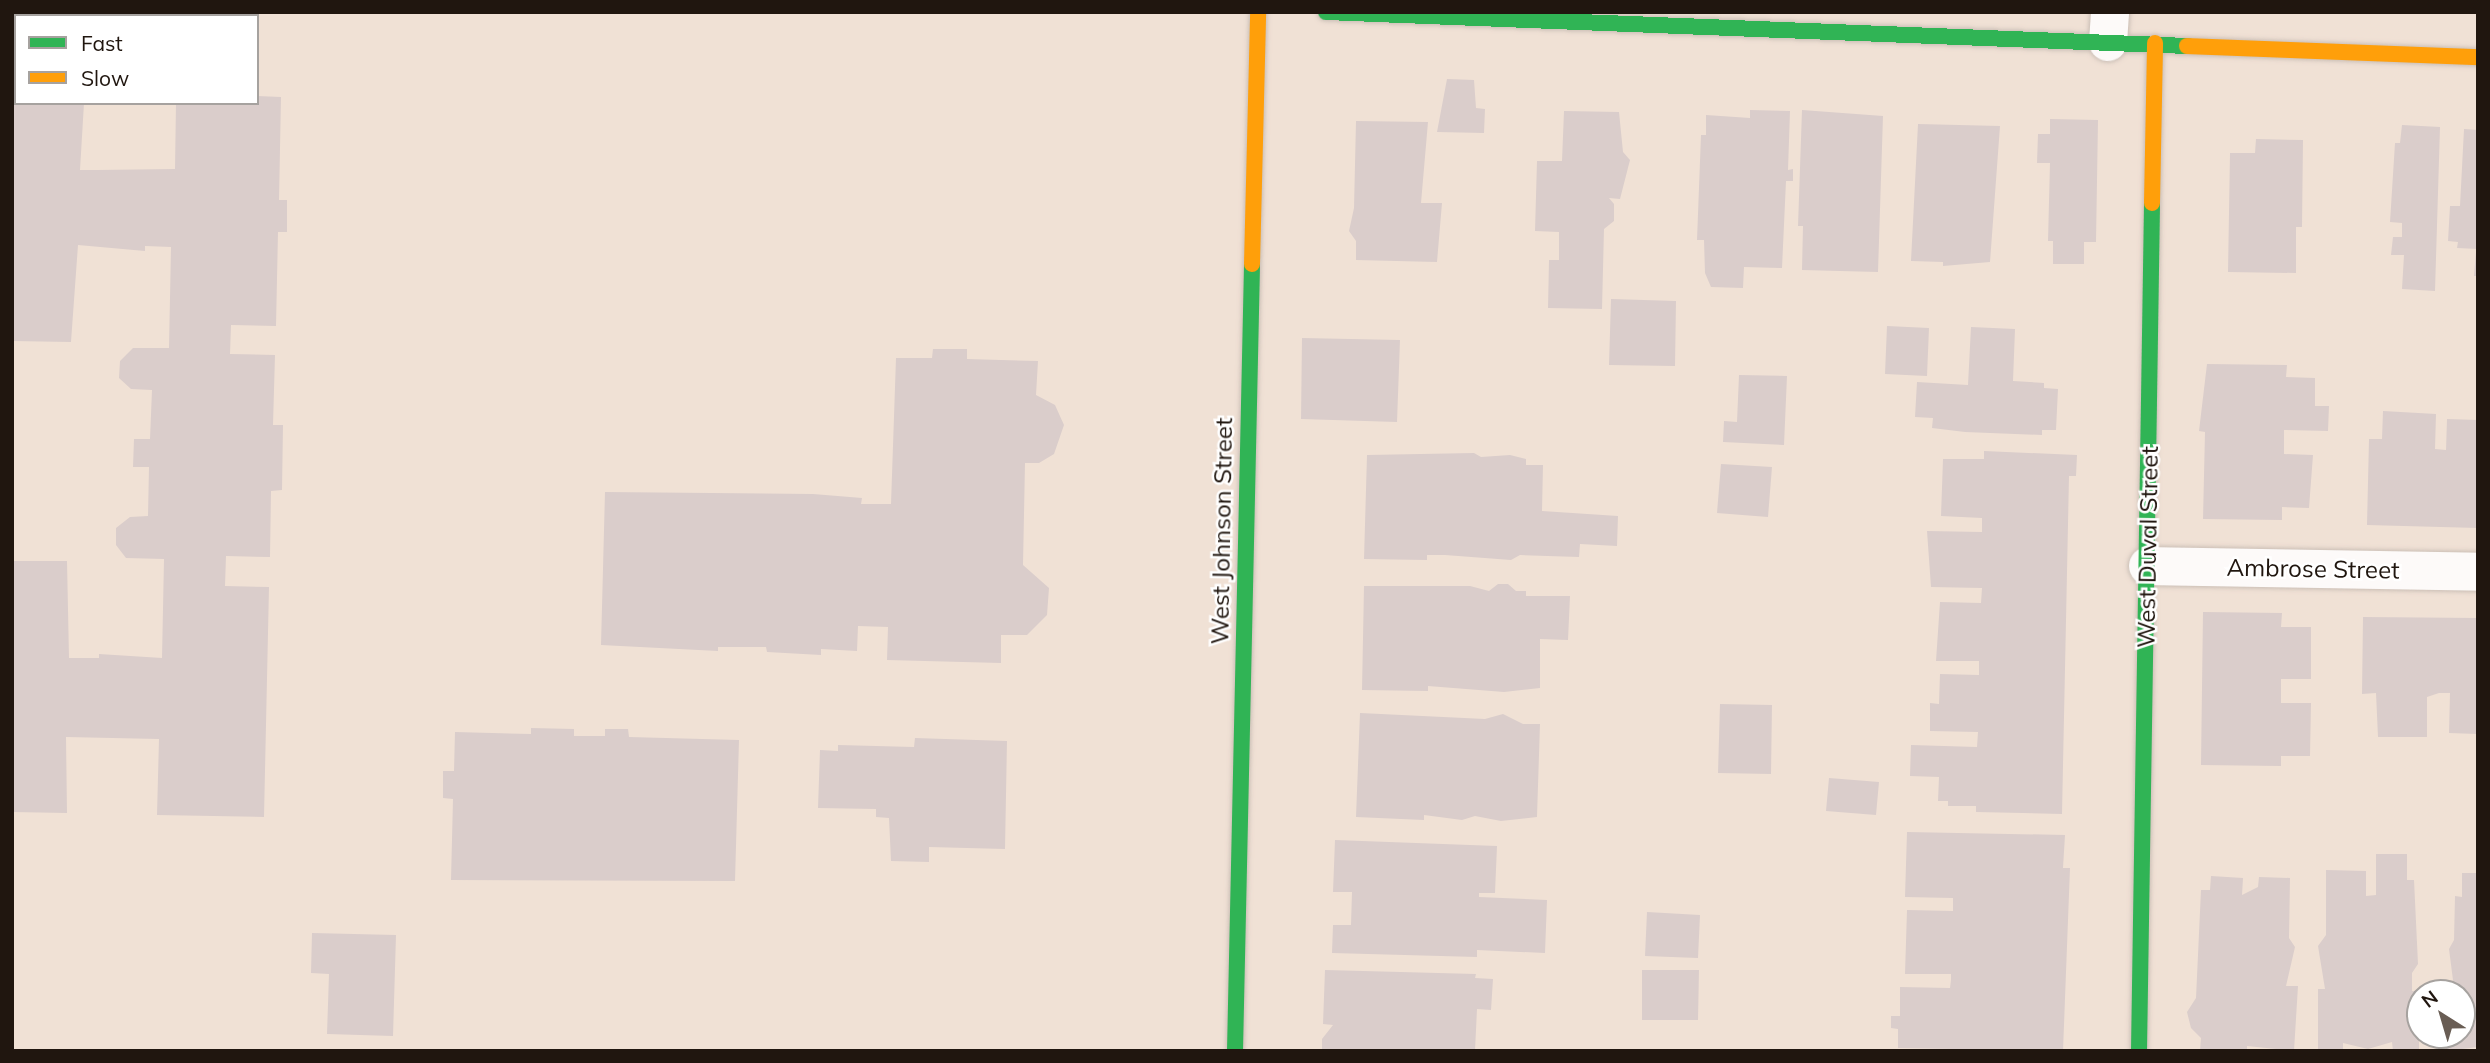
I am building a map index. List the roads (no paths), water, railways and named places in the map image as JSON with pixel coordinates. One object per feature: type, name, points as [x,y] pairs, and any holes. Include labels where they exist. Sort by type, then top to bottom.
[{"type":"street","name":"West Johnson Street","points":[[1235,1051],[1258,12]]},
{"type":"street","points":[[1326,12],[2109,27],[2155,43],[2478,57]]},
{"type":"street","name":"West Duval Street","points":[[2139,1051],[2155,43]]},
{"type":"street","name":"Ambrose Street","points":[[2148,566],[2478,572]]}]
